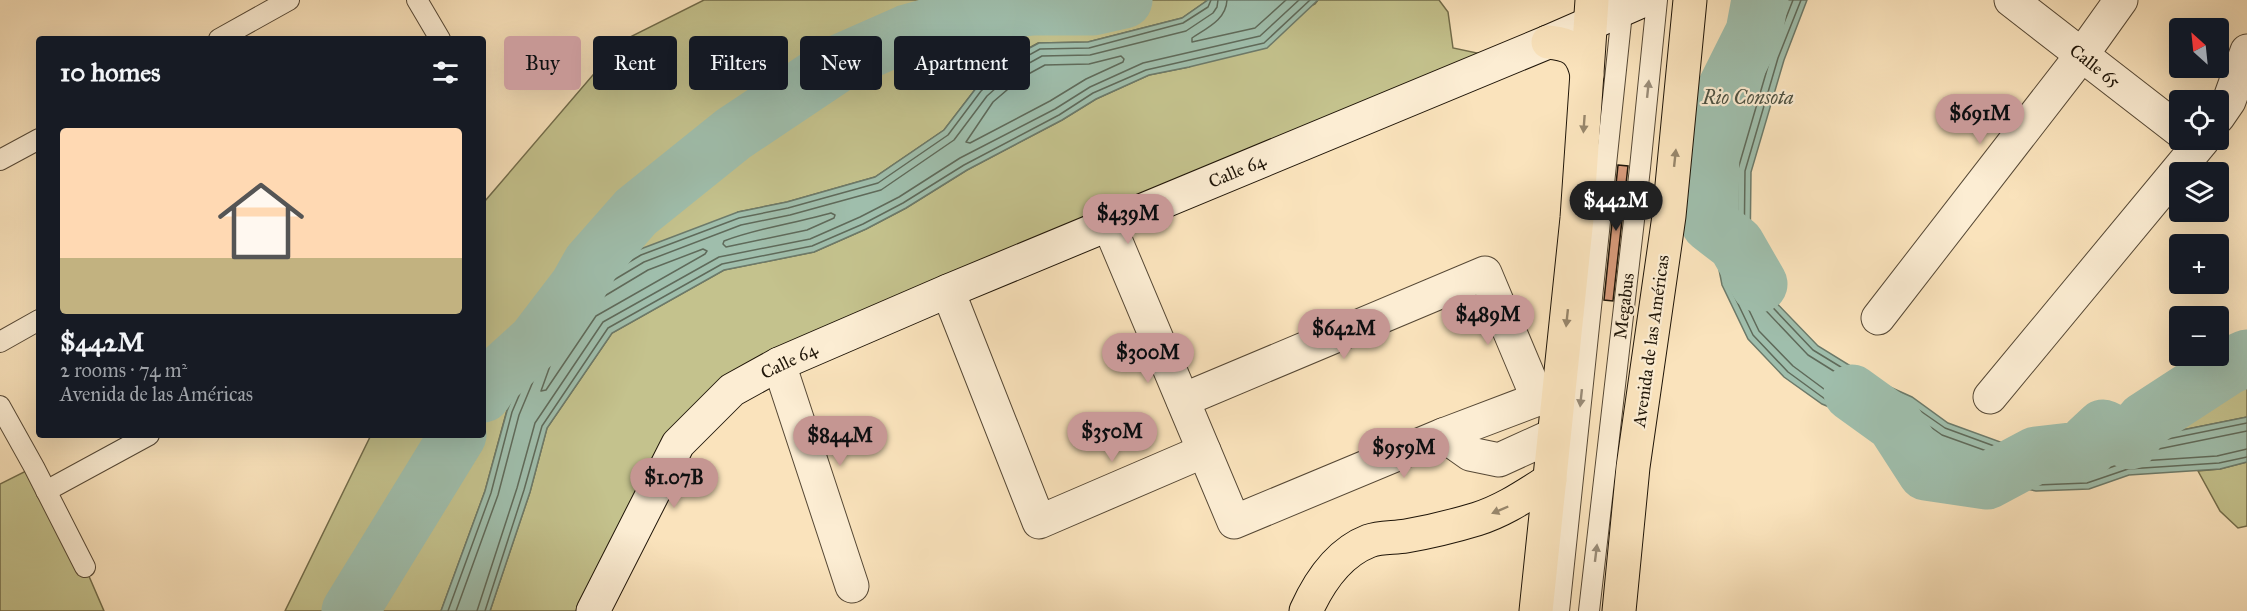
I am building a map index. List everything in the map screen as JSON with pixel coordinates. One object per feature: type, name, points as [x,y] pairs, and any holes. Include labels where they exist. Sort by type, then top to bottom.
[{"type":"main road","name":"Avenida de las Américas","points":[[1619,611],[1633,467],[1669,216],[1690,0]]},
{"type":"main road","points":[[1536,611],[1577,218],[1587,75],[1589,8]]},
{"type":"main road","points":[[1548,42],[1562,43],[1575,50],[1584,61],[1587,75]]},
{"type":"main road","points":[[1314,604],[1330,571],[1348,552],[1371,540],[1406,536],[1505,509],[1550,480]]},
{"type":"street","name":"Calle 65","points":[[2011,0],[2081,56],[2169,121]]},
{"type":"street","points":[[1878,318],[2081,56],[2121,0]]},
{"type":"street","name":"Calle 64","points":[[593,611],[678,444],[732,390],[779,364],[948,291],[1548,42],[1589,8],[1630,3]]},
{"type":"street","points":[[2229,101],[2247,51]]},
{"type":"street","points":[[1990,397],[2184,150]]},
{"type":"street","points":[[1109,225],[1234,522],[1443,435],[1538,399],[1485,273],[1183,400]]},
{"type":"street","points":[[948,291],[1039,522],[1204,451]]},
{"type":"street","points":[[779,364],[852,586]]},
{"type":"street","points":[[1443,435],[1470,454],[1498,460],[1554,435]]},
{"type":"lane","points":[[224,36],[289,0]]},
{"type":"lane","points":[[417,0],[438,36]]},
{"type":"lane","name":"Megabus","points":[[1589,611],[1639,179],[1657,0]]},
{"type":"lane","name":"Megabus","points":[[1559,611],[1630,3]]},
{"type":"lane","points":[[0,160],[36,141]]},
{"type":"lane","points":[[0,342],[36,322]]},
{"type":"lane","points":[[0,406],[85,567]]},
{"type":"lane","points":[[46,491],[143,438]]},
{"type":"shaded area","points":[[704,0],[1208,0],[1182,18],[1088,42],[1038,43],[1030,47],[1030,36],[894,36],[894,90],[975,90],[944,130],[875,177],[787,202],[738,212],[507,410],[485,491],[441,611],[285,611],[370,438],[486,438],[486,200],[593,75],[593,90],[677,90],[677,36],[632,36]]},
{"type":"shaded area","points":[[1318,0],[1439,0],[1448,12],[1453,48],[1505,59],[779,364],[678,444],[593,611],[490,611],[530,492],[547,428],[612,333],[724,270],[814,252],[866,229],[1096,99],[1149,75],[1189,67],[1315,4]]},
{"type":"shaded area","points":[[2227,367],[2247,373],[2247,417],[2088,449],[2088,442],[2115,415],[2142,403],[2196,388]]},
{"type":"shaded area","points":[[2247,462],[2247,526],[2238,528],[2220,511],[2198,471],[2220,469]]},
{"type":"shaded area","points":[[34,467],[85,567],[104,611],[0,611],[0,484]]},
{"type":"water","points":[[1208,0],[1318,0],[1267,48],[1149,75],[1096,99],[866,229],[814,252],[724,270],[612,333],[547,428],[530,492],[490,611],[441,611],[485,491],[507,411],[536,341],[578,286],[638,250],[738,212],[787,202],[875,177],[944,130],[975,90],[1030,90],[1030,48],[1039,43],[1088,42],[1182,18]]},
{"type":"water","name":"Rio Consota","points":[[1760,0],[1807,0],[1784,60],[1751,172],[1750,254],[1764,290],[1818,346],[1870,378],[1912,397],[1948,423],[2036,455],[2088,449],[2247,417],[2247,462],[2220,469],[2129,475],[2089,489],[2036,491],[1987,481],[1949,466],[1863,421],[1822,404],[1784,377],[1748,339],[1722,285],[1710,224],[1709,198],[1725,90],[1754,32]]},
{"type":"building","points":[[1618,165],[1628,166],[1613,301],[1604,300]]},
{"type":"waterway","points":[[486,390],[491,382],[536,341],[578,286],[591,263],[636,212],[733,134],[839,63],[907,33],[974,14],[1032,7],[1093,7],[1124,0]]},
{"type":"waterway","points":[[1759,284],[1736,244],[1710,224],[1711,139],[1725,90],[1754,32],[1760,0]]},
{"type":"waterway","points":[[1852,393],[1895,424],[1926,472],[1987,481],[2036,455],[2088,449],[2088,442],[2103,428],[2130,441],[2144,421],[2227,367],[2247,358]]},
{"type":"waterway","points":[[350,611],[456,438]]}]
